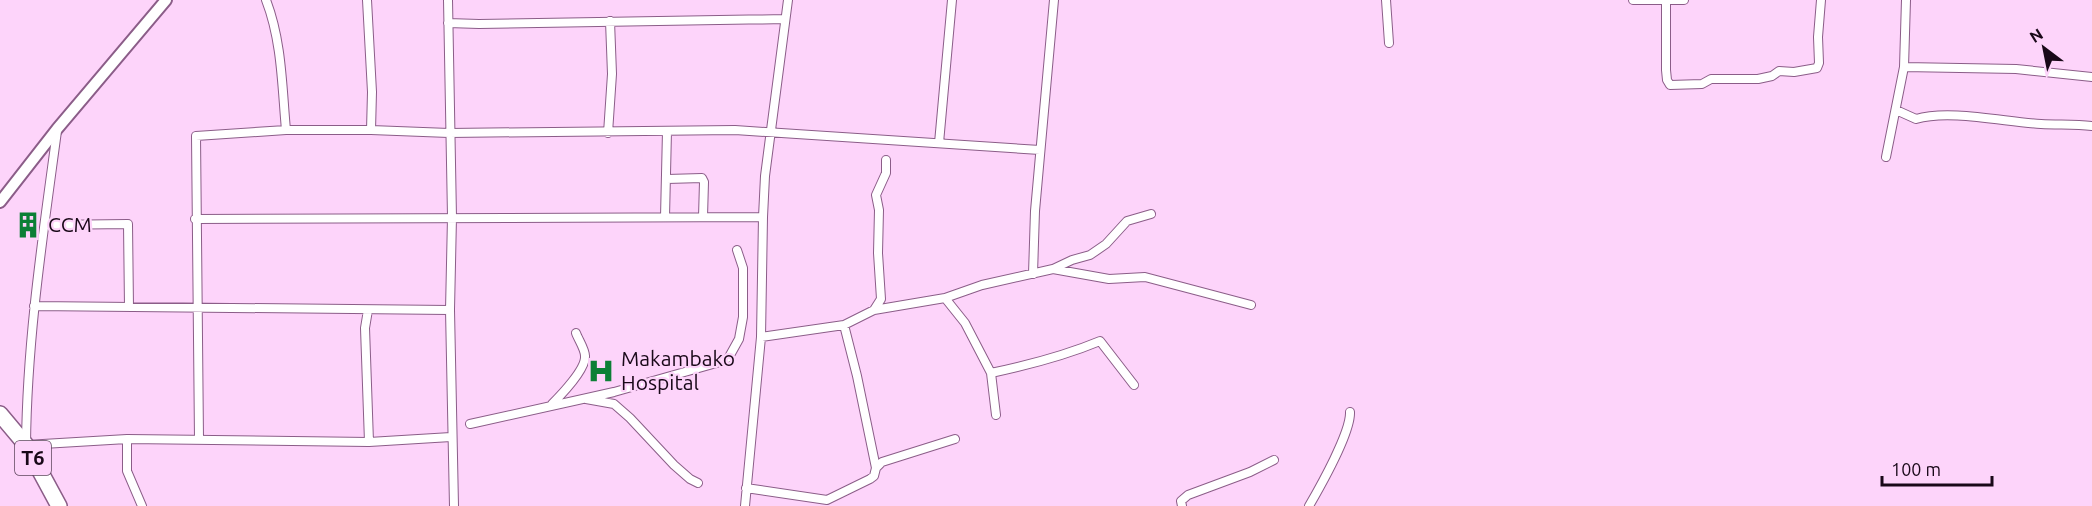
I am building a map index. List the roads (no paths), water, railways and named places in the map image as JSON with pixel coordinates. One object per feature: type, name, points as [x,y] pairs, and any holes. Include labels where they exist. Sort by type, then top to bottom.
[{"type":"highway","name":"T6","points":[[0,414],[26,445],[59,506]]},
{"type":"street","points":[[0,202],[57,129],[166,0]]},
{"type":"street","points":[[266,0],[271,11],[280,61],[286,130]]},
{"type":"street","points":[[367,0],[372,92],[371,129]]},
{"type":"street","points":[[448,0],[452,217],[451,437],[454,506]]},
{"type":"street","points":[[745,506],[761,337],[763,217],[788,0]]},
{"type":"street","points":[[939,143],[952,0]]},
{"type":"street","points":[[1034,274],[1035,211],[1054,0]]},
{"type":"street","points":[[1386,0],[1389,42]]},
{"type":"street","points":[[1633,0],[1684,0]]},
{"type":"street","points":[[1666,1],[1666,81],[1670,85],[1702,84],[1711,79],[1758,79],[1772,76],[1779,71],[1794,72],[1817,68],[1821,0]]},
{"type":"street","points":[[1886,157],[1904,67],[1906,0]]},
{"type":"street","points":[[447,23],[785,19]]},
{"type":"street","points":[[608,132],[612,75],[610,21]]},
{"type":"street","points":[[1904,67],[2006,68],[2092,77]]},
{"type":"street","points":[[1896,110],[1916,119],[1925,116],[1962,116],[2042,124],[2092,126]]},
{"type":"street","points":[[57,129],[34,306],[26,410],[26,445],[127,439],[369,442],[451,437]]},
{"type":"street","points":[[371,129],[449,133],[735,130],[1040,150]]},
{"type":"street","points":[[246,137],[286,130]]},
{"type":"street","points":[[199,439],[195,219],[196,136],[286,130],[436,130]]},
{"type":"street","points":[[665,217],[667,131]]},
{"type":"street","points":[[874,310],[881,299],[878,253],[880,234],[876,195],[886,173],[886,160]]},
{"type":"street","points":[[667,179],[702,178],[704,182],[703,217]]},
{"type":"street","points":[[761,337],[844,325],[874,310],[945,298],[982,285],[1053,269],[1090,255],[1106,244],[1127,221],[1151,214]]},
{"type":"street","points":[[195,219],[763,217]]},
{"type":"street","points":[[45,225],[128,224],[129,307]]},
{"type":"street","points":[[470,424],[582,398],[614,393],[720,362],[729,357],[739,339],[743,317],[743,268],[736,250]]},
{"type":"street","points":[[1053,269],[1109,279],[1146,278],[1251,305]]},
{"type":"street","points":[[945,298],[965,323],[991,373],[996,415]]},
{"type":"street","points":[[34,306],[450,310]]},
{"type":"street","points":[[368,310],[365,328],[369,442]]},
{"type":"street","points":[[746,488],[827,500],[874,476],[876,468],[844,325]]},
{"type":"street","points":[[551,406],[563,394],[582,366],[585,356],[576,333]]},
{"type":"street","points":[[991,373],[1041,363],[1100,341],[1134,385]]},
{"type":"street","points":[[582,398],[614,404],[674,465],[698,483]]},
{"type":"street","points":[[1309,506],[1335,458],[1349,423],[1350,412]]},
{"type":"street","points":[[127,439],[127,471],[142,506]]},
{"type":"street","points":[[876,468],[882,462],[955,439]]},
{"type":"street","points":[[1182,506],[1181,501],[1188,495],[1251,472],[1274,460]]},
{"type":"place","name":"CCM","points":[[28,225]]},
{"type":"place","name":"Makambako Hospital","points":[[601,371]]}]
